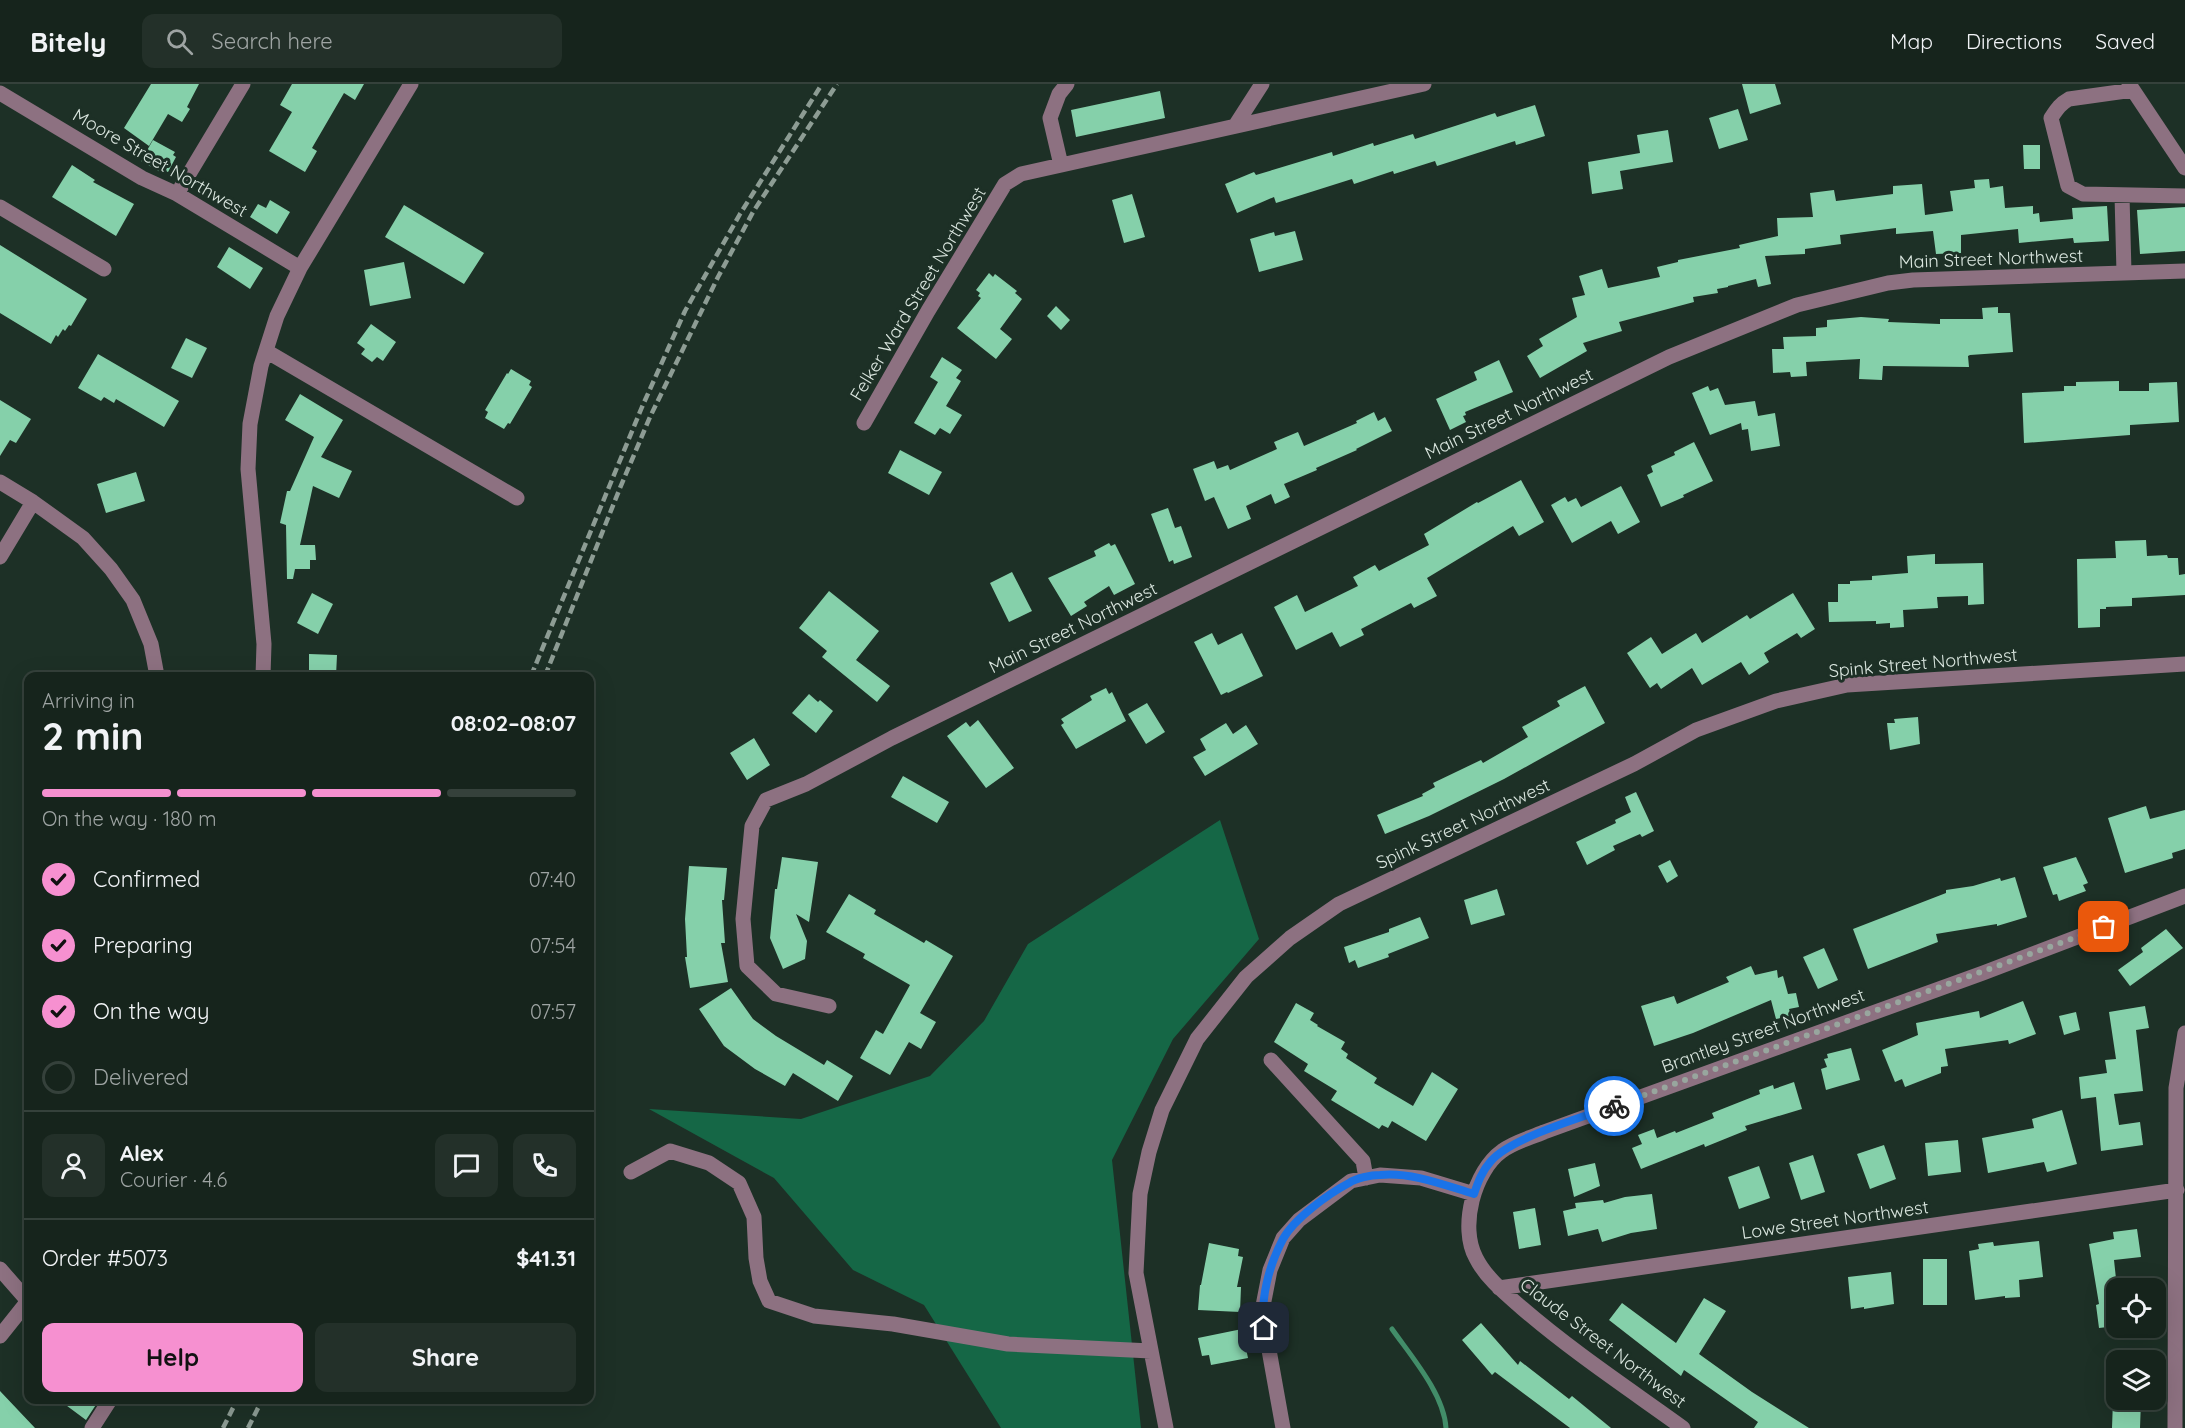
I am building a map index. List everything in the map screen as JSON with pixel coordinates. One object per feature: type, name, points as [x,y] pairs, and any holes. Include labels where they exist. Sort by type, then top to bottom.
[{"type":"street","points":[[177,194],[243,84]]},
{"type":"street","points":[[263,672],[264,644],[248,469],[250,424],[266,351],[277,316],[300,268],[411,84]]},
{"type":"street","points":[[1061,165],[1050,118],[1059,94],[1067,84]]},
{"type":"street","points":[[1235,126],[1262,84]]},
{"type":"street","name":"Felker Ward Street Northwest","points":[[864,423],[1005,184],[1021,174],[1424,84]]},
{"type":"street","points":[[2185,168],[2131,87],[2069,99],[2061,104],[2051,118],[2068,186],[2083,194],[2185,196]]},
{"type":"street","name":"Moore Street Northwest","points":[[0,93],[142,178],[177,194],[300,268]]},
{"type":"street","points":[[2122,195],[2124,273]]},
{"type":"street","points":[[0,207],[104,269]]},
{"type":"street","name":"Main Street Northwest","points":[[829,1006],[776,994],[747,966],[743,919],[752,826],[766,800],[806,784],[891,738],[1669,357],[1797,306],[1888,283],[1913,280],[2185,271]]},
{"type":"street","points":[[266,351],[517,498]]},
{"type":"street","points":[[0,482],[83,537],[111,569],[133,600],[151,644],[156,672]]},
{"type":"street","points":[[0,556],[33,502]]},
{"type":"street","name":"Spink Street Northwest","points":[[1166,1428],[1136,1273],[1140,1194],[1149,1152],[1162,1110],[1197,1039],[1246,977],[1290,938],[1339,904],[1634,764],[1696,730],[1776,701],[1847,686],[2185,664]]},
{"type":"street","name":"Brantley Street Northwest","points":[[1499,1288],[1476,1258],[1470,1240],[1468,1218],[1478,1180],[1490,1162],[1503,1150],[1544,1132],[1983,973],[2185,896]]},
{"type":"street","points":[[2175,1428],[2176,1088],[2185,1033]]},
{"type":"street","points":[[1271,1060],[1363,1161],[1366,1178]]},
{"type":"street","points":[[631,1172],[670,1151],[709,1163],[739,1183],[754,1217],[760,1281],[769,1301],[814,1317],[893,1324],[1008,1344],[1151,1351]]},
{"type":"street","points":[[1283,1428],[1262,1311],[1270,1270],[1283,1238],[1299,1220],[1351,1181],[1380,1174],[1421,1178],[1474,1194]]},
{"type":"street","name":"Lowe Street Northwest","points":[[1499,1288],[2177,1190]]},
{"type":"street","points":[[0,1269],[24,1303]]},
{"type":"street","name":"Claude Street Northwest","points":[[1499,1288],[1547,1329],[1683,1428]]},
{"type":"street","points":[[0,1336],[24,1310]]},
{"type":"street","points":[[92,1428],[107,1404]]},
{"type":"green space","points":[[1220,820],[1259,939],[1173,1039],[1112,1160],[1141,1428],[1001,1428],[924,1305],[853,1270],[774,1178],[649,1109],[801,1119],[930,1076],[984,1021],[1028,944]]},
{"type":"building","points":[[151,84],[199,84],[187,107],[190,109],[182,122],[168,114],[149,146],[124,128]]},
{"type":"building","points":[[292,84],[364,84],[355,100],[344,93],[312,148],[317,151],[305,172],[269,151],[292,112],[280,105]]},
{"type":"building","points":[[1742,84],[1775,84],[1781,104],[1750,114]]},
{"type":"building","points":[[1160,91],[1165,118],[1076,137],[1071,110]]},
{"type":"building","points":[[1535,105],[1545,136],[1516,145],[1515,141],[1437,166],[1435,161],[1394,174],[1393,171],[1354,184],[1352,179],[1276,203],[1274,197],[1237,213],[1225,184],[1254,172],[1256,175],[1332,152],[1333,156],[1373,143],[1374,146],[1413,134],[1415,139],[1495,113],[1497,117]]},
{"type":"building","points":[[1738,109],[1748,140],[1719,149],[1709,118]]},
{"type":"building","points":[[1668,130],[1673,162],[1620,171],[1623,189],[1592,194],[1588,162],[1640,153],[1637,135]]},
{"type":"building","points":[[153,140],[175,152],[173,155],[176,157],[168,172],[163,170],[162,173],[141,161]]},
{"type":"building","points":[[2023,145],[2040,145],[2040,169],[2024,169]]},
{"type":"building","points":[[72,165],[95,180],[93,182],[134,204],[116,236],[52,197]]},
{"type":"building","points":[[1989,179],[1990,188],[2003,186],[2005,208],[2033,206],[2033,214],[2039,213],[2040,222],[2073,219],[2072,208],[2107,206],[2109,241],[2074,243],[2073,238],[2019,243],[2018,229],[1961,235],[1961,253],[1936,254],[1933,231],[1896,234],[1896,228],[1840,235],[1841,244],[1805,249],[1805,254],[1765,256],[1771,284],[1758,287],[1756,279],[1728,286],[1717,289],[1718,293],[1693,297],[1694,302],[1619,322],[1622,331],[1583,343],[1587,351],[1540,378],[1527,356],[1543,346],[1539,339],[1577,317],[1572,298],[1585,295],[1579,276],[1602,269],[1608,288],[1660,277],[1657,267],[1678,262],[1678,260],[1740,248],[1739,245],[1778,236],[1777,218],[1813,217],[1810,193],[1834,190],[1836,201],[1893,194],[1893,186],[1922,184],[1925,215],[1953,211],[1950,191],[1975,188],[1974,180]]},
{"type":"building","points":[[1132,194],[1145,237],[1124,243],[1112,200]]},
{"type":"building","points":[[270,200],[290,212],[277,234],[250,217],[258,204],[266,208]]},
{"type":"building","points":[[404,205],[484,253],[464,284],[385,237]]},
{"type":"building","points":[[2185,207],[2185,251],[2140,254],[2137,210]]},
{"type":"building","points":[[1295,231],[1303,260],[1259,272],[1250,239],[1274,232],[1275,236]]},
{"type":"building","points":[[0,245],[87,299],[71,326],[69,325],[65,331],[63,329],[58,337],[56,335],[51,344],[0,313]]},
{"type":"building","points":[[229,247],[263,268],[250,289],[217,267]]},
{"type":"building","points":[[404,262],[411,298],[370,306],[364,270]]},
{"type":"building","points":[[989,273],[993,277],[995,274],[1017,291],[1015,293],[1022,299],[1000,329],[1012,339],[996,359],[957,328],[981,298],[978,296],[980,293],[976,290]]},
{"type":"building","points":[[1056,306],[1070,320],[1061,330],[1047,316]]},
{"type":"building","points":[[1998,307],[1998,313],[2010,313],[2013,352],[1970,355],[1968,356],[1969,367],[1883,366],[1882,380],[1859,379],[1860,359],[1806,362],[1807,376],[1791,377],[1790,372],[1773,373],[1772,349],[1784,349],[1783,337],[1816,336],[1816,328],[1827,327],[1827,320],[1861,317],[1889,319],[1888,322],[1940,324],[1940,319],[1983,319],[1982,308]]},
{"type":"building","points":[[371,324],[396,342],[383,361],[377,357],[372,362],[361,354],[365,349],[357,343]]},
{"type":"building","points":[[186,338],[207,348],[192,378],[171,368]]},
{"type":"building","points":[[98,354],[179,401],[164,427],[116,399],[114,403],[104,397],[101,401],[78,388]]},
{"type":"building","points":[[942,357],[962,370],[956,378],[961,381],[946,406],[962,415],[950,434],[940,428],[935,435],[914,423],[938,382],[930,377]]},
{"type":"building","points":[[1499,360],[1513,392],[1465,412],[1466,415],[1463,416],[1466,422],[1450,430],[1436,399],[1477,380],[1474,372]]},
{"type":"building","points":[[511,369],[531,381],[529,385],[532,387],[510,424],[508,423],[504,429],[485,418],[488,412],[485,410]]},
{"type":"building","points":[[2119,381],[2119,391],[2149,391],[2149,383],[2177,382],[2179,422],[2130,425],[2130,435],[2024,443],[2022,393],[2064,391],[2064,386],[2076,386],[2076,382]]},
{"type":"building","points":[[1708,386],[1710,391],[1718,388],[1725,405],[1755,401],[1758,416],[1775,413],[1780,446],[1751,451],[1748,429],[1742,430],[1741,423],[1710,435],[1692,393]]},
{"type":"building","points":[[300,394],[343,420],[321,457],[352,471],[339,498],[313,486],[300,545],[315,545],[316,560],[310,560],[310,569],[295,569],[293,579],[287,579],[286,525],[280,523],[287,491],[290,491],[314,437],[285,420]]},
{"type":"building","points":[[0,400],[31,419],[16,443],[10,440],[0,456]]},
{"type":"building","points":[[1374,412],[1378,421],[1385,417],[1392,431],[1316,468],[1317,470],[1284,484],[1290,497],[1275,504],[1271,494],[1246,506],[1251,519],[1228,529],[1214,497],[1205,501],[1193,469],[1214,461],[1217,469],[1228,465],[1230,470],[1277,449],[1274,442],[1298,432],[1304,446],[1357,423],[1356,421]]},
{"type":"building","points":[[1694,442],[1713,481],[1661,507],[1647,475],[1653,472],[1651,466],[1675,455],[1674,452]]},
{"type":"building","points":[[900,450],[942,472],[929,495],[888,473]]},
{"type":"building","points":[[136,472],[145,501],[106,513],[97,484]]},
{"type":"building","points":[[1521,480],[1544,522],[1519,536],[1513,526],[1427,578],[1437,596],[1414,608],[1411,603],[1361,629],[1364,635],[1340,647],[1332,632],[1296,650],[1274,607],[1297,595],[1305,612],[1358,586],[1353,577],[1375,565],[1379,571],[1429,545],[1424,534],[1477,502]]},
{"type":"building","points":[[1621,486],[1640,522],[1618,534],[1611,521],[1572,543],[1551,505],[1565,497],[1568,502],[1576,498],[1581,507]]},
{"type":"building","points":[[1168,508],[1175,528],[1181,526],[1192,557],[1174,564],[1173,560],[1169,562],[1151,514]]},
{"type":"building","points":[[2146,540],[2147,556],[2167,555],[2168,558],[2178,558],[2179,575],[2185,574],[2185,595],[2132,598],[2132,606],[2100,609],[2100,627],[2078,628],[2077,559],[2116,558],[2115,541]]},
{"type":"building","points":[[1109,543],[1111,546],[1115,544],[1135,584],[1114,595],[1109,586],[1084,602],[1087,606],[1071,616],[1048,578],[1096,556],[1094,551]]},
{"type":"building","points":[[1935,554],[1935,564],[1983,563],[1984,604],[1968,605],[1968,596],[1937,597],[1938,608],[1903,610],[1904,627],[1890,628],[1890,623],[1876,624],[1876,621],[1829,622],[1828,602],[1838,602],[1838,584],[1872,580],[1872,576],[1908,573],[1907,556]]},
{"type":"building","points":[[1012,572],[1032,611],[1009,622],[990,583]]},
{"type":"building","points":[[829,591],[879,631],[856,660],[890,686],[877,702],[822,657],[827,651],[799,628]]},
{"type":"building","points":[[312,593],[333,604],[318,634],[297,623]]},
{"type":"building","points":[[1793,593],[1815,629],[1801,638],[1797,633],[1764,653],[1769,662],[1749,675],[1741,662],[1702,685],[1692,668],[1661,689],[1657,683],[1650,688],[1627,653],[1651,637],[1662,654],[1696,633],[1702,643],[1747,615],[1750,619]]},
{"type":"building","points":[[1212,633],[1218,645],[1242,633],[1263,676],[1221,695],[1194,642]]},
{"type":"building","points":[[309,654],[337,655],[336,672],[309,672]]},
{"type":"building","points":[[1585,686],[1605,723],[1504,779],[1429,816],[1385,834],[1377,815],[1423,796],[1422,794],[1435,787],[1433,783],[1481,760],[1483,763],[1528,737],[1522,727],[1560,706],[1557,701]]},
{"type":"building","points":[[1106,688],[1109,694],[1112,692],[1126,721],[1076,749],[1061,725],[1064,723],[1061,719],[1092,700],[1090,696]]},
{"type":"building","points":[[809,694],[833,711],[816,733],[792,713]]},
{"type":"building","points":[[1147,703],[1165,732],[1146,744],[1128,714]]},
{"type":"building","points":[[1918,717],[1920,744],[1890,750],[1887,723],[1895,723],[1894,719]]},
{"type":"building","points":[[978,720],[1014,768],[986,788],[947,736],[966,722],[970,727]]},
{"type":"building","points":[[1226,723],[1233,734],[1246,725],[1258,744],[1205,776],[1193,757],[1206,750],[1200,739]]},
{"type":"building","points":[[754,738],[770,765],[747,780],[730,753]]},
{"type":"building","points":[[903,776],[949,802],[937,823],[891,797]]},
{"type":"building","points":[[1636,792],[1654,831],[1642,837],[1640,834],[1613,846],[1615,850],[1587,865],[1576,842],[1616,823],[1615,820],[1631,812],[1625,797]]},
{"type":"building","points":[[2146,806],[2150,819],[2185,810],[2185,849],[2172,853],[2173,858],[2125,873],[2108,818]]},
{"type":"building","points":[[782,857],[818,862],[809,922],[796,914],[807,941],[805,959],[783,969],[770,938],[775,889],[777,889]]},
{"type":"building","points":[[2076,857],[2088,883],[2083,885],[2086,891],[2059,901],[2057,894],[2053,895],[2043,867]]},
{"type":"building","points":[[1670,860],[1678,876],[1667,883],[1658,866]]},
{"type":"building","points":[[689,866],[727,868],[724,900],[722,900],[725,943],[721,943],[728,982],[690,988],[685,957],[687,957],[685,919]]},
{"type":"building","points":[[2015,877],[2027,917],[1997,926],[1997,924],[1936,934],[1938,942],[1868,969],[1853,929],[1946,893],[1946,890]]},
{"type":"building","points":[[1497,889],[1505,915],[1471,925],[1464,900]]},
{"type":"building","points":[[849,894],[876,910],[874,914],[924,943],[926,940],[953,956],[920,1013],[936,1022],[921,1049],[909,1042],[890,1075],[860,1058],[876,1030],[883,1034],[910,985],[863,958],[865,954],[826,932]]},
{"type":"building","points":[[1420,917],[1429,938],[1388,954],[1389,957],[1358,968],[1355,960],[1349,963],[1344,947],[1389,932],[1389,929]]},
{"type":"building","points":[[2166,929],[2183,948],[2130,986],[2118,970],[2143,952],[2141,948]]},
{"type":"building","points":[[1824,948],[1838,980],[1818,989],[1803,957]]},
{"type":"building","points":[[1751,966],[1755,975],[1777,970],[1778,978],[1783,976],[1788,994],[1796,993],[1799,1007],[1789,1009],[1791,1016],[1776,1019],[1771,1000],[1693,1033],[1654,1046],[1641,1006],[1674,996],[1677,1004],[1729,982],[1726,977]]},
{"type":"building","points":[[731,988],[753,1019],[776,1036],[824,1065],[827,1060],[853,1076],[838,1101],[793,1073],[785,1086],[755,1069],[724,1046],[699,1009]]},
{"type":"building","points":[[2023,1001],[2036,1034],[2009,1044],[2008,1040],[1945,1049],[1948,1066],[1941,1067],[1941,1073],[1905,1087],[1902,1079],[1895,1082],[1882,1050],[1918,1035],[1916,1023],[1979,1011],[1980,1018]]},
{"type":"building","points":[[1296,1003],[1314,1013],[1310,1020],[1317,1026],[1345,1042],[1341,1049],[1348,1054],[1346,1058],[1377,1078],[1374,1083],[1413,1106],[1432,1072],[1458,1089],[1426,1141],[1392,1121],[1388,1128],[1382,1125],[1379,1129],[1331,1100],[1337,1091],[1304,1071],[1308,1064],[1274,1042]]},
{"type":"building","points":[[2145,1006],[2149,1028],[2136,1030],[2143,1091],[2114,1094],[2119,1125],[2140,1122],[2143,1145],[2101,1151],[2096,1097],[2081,1099],[2079,1077],[2107,1073],[2105,1060],[2116,1059],[2109,1012]]},
{"type":"building","points":[[2076,1012],[2080,1030],[2064,1035],[2059,1016]]},
{"type":"building","points":[[1851,1048],[1860,1080],[1826,1090],[1821,1069],[1827,1067],[1824,1059],[1828,1058],[1827,1054]]},
{"type":"building","points":[[1794,1082],[1802,1109],[1745,1126],[1747,1130],[1641,1169],[1632,1148],[1642,1144],[1638,1135],[1654,1129],[1657,1138],[1675,1131],[1676,1133],[1714,1118],[1712,1113],[1760,1094],[1759,1090],[1773,1085],[1774,1089]]},
{"type":"building","points":[[2062,1110],[2077,1164],[2047,1172],[2044,1162],[1988,1173],[1982,1138],[2034,1128],[2032,1119]]},
{"type":"building","points":[[1958,1140],[1961,1172],[1928,1176],[1925,1143]]},
{"type":"building","points":[[1884,1145],[1896,1179],[1870,1189],[1857,1154]]},
{"type":"building","points":[[1813,1155],[1825,1192],[1801,1200],[1789,1163]]},
{"type":"building","points":[[1595,1163],[1600,1186],[1574,1197],[1568,1169]]},
{"type":"building","points":[[1759,1166],[1770,1198],[1739,1209],[1728,1177]]},
{"type":"building","points":[[1652,1194],[1657,1229],[1631,1233],[1602,1242],[1598,1229],[1568,1236],[1563,1211],[1576,1208],[1575,1203],[1603,1200],[1604,1203],[1625,1197]]},
{"type":"building","points":[[1535,1208],[1541,1245],[1519,1249],[1513,1212]]},
{"type":"building","points":[[2137,1229],[2141,1257],[2114,1260],[2116,1278],[2106,1278],[2106,1327],[2099,1328],[2096,1305],[2099,1304],[2089,1244],[2114,1239],[2113,1232]]},
{"type":"building","points":[[2039,1241],[2043,1277],[2019,1280],[2020,1297],[2005,1298],[2005,1296],[1975,1300],[1969,1251],[1979,1249],[1978,1244],[1993,1242],[1994,1246]]},
{"type":"building","points":[[1209,1243],[1239,1249],[1238,1256],[1243,1257],[1237,1287],[1241,1287],[1240,1312],[1198,1310],[1200,1285]]},
{"type":"building","points":[[1923,1259],[1947,1259],[1947,1305],[1923,1305]]},
{"type":"building","points":[[1891,1272],[1894,1304],[1851,1309],[1848,1277]]},
{"type":"building","points":[[1704,1298],[1726,1311],[1699,1354],[1752,1392],[1809,1428],[1754,1428],[1758,1422],[1684,1370],[1681,1376],[1609,1320],[1622,1303],[1676,1343]]},
{"type":"building","points":[[1481,1323],[1518,1365],[1520,1361],[1569,1399],[1572,1396],[1611,1428],[1570,1428],[1495,1372],[1492,1375],[1462,1340]]},
{"type":"building","points":[[1242,1329],[1248,1358],[1211,1365],[1209,1355],[1202,1356],[1198,1338]]},
{"type":"building","points":[[0,1391],[35,1428],[0,1428]]},
{"type":"building","points":[[64,1404],[96,1404],[86,1420]]},
{"type":"building","points":[[2113,1410],[2141,1410],[2140,1428],[2112,1428]]},
{"type":"waterway","points":[[1392,1329],[1433,1389],[1444,1415],[1446,1428]]},
{"type":"railway","points":[[533,672],[642,407],[685,311],[740,214],[822,84]]},
{"type":"railway","points":[[547,672],[650,417],[718,277],[753,212],[837,84]]},
{"type":"railway","points":[[223,1428],[235,1404]]},
{"type":"railway","points":[[248,1428],[260,1404]]},
{"type":"way so far","points":[[1614,1106],[2104,927]]},
{"type":"route","points":[[1264,1328],[1262,1311],[1270,1270],[1283,1238],[1318,1204],[1351,1181],[1380,1174],[1421,1178],[1474,1194],[1478,1180],[1490,1162],[1503,1150],[1614,1106]]}]
